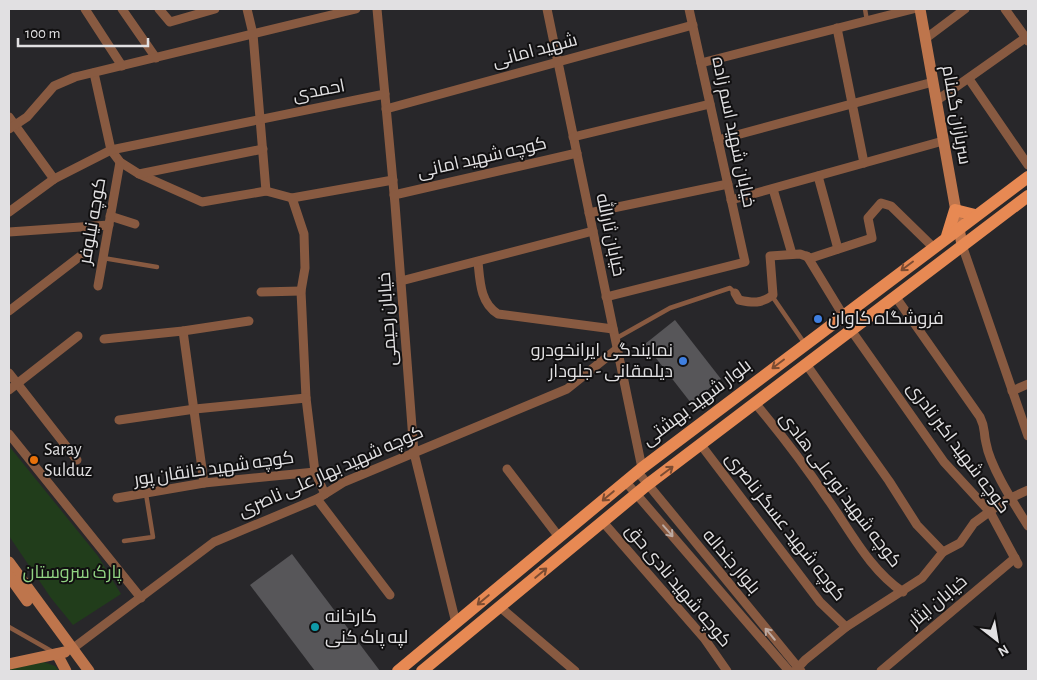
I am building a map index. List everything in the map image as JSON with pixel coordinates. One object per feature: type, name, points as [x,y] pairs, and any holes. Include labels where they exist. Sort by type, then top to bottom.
[{"type":"main road","name":"سربازان گمنام","points":[[920,9],[962,245]]},
{"type":"main road","name":"بلوار شهید بهشتی","points":[[398,671],[639,469],[958,227],[1028,177]]},
{"type":"main road","name":"بلوار شهید بهشتی","points":[[422,671],[636,494],[1028,196]]},
{"type":"main road","points":[[947,236],[955,210],[975,215]]},
{"type":"main road","points":[[9,562],[65,651],[89,671]]},
{"type":"main road","points":[[9,576],[80,671]]},
{"type":"main road","points":[[9,664],[65,651]]},
{"type":"main road","points":[[65,651],[66,671]]},
{"type":"street","points":[[85,9],[122,66]]},
{"type":"street","points":[[122,9],[156,58]]},
{"type":"street","points":[[159,9],[170,22],[194,11],[215,9]]},
{"type":"street","points":[[247,9],[253,34],[266,191]]},
{"type":"street","points":[[12,127],[28,117],[54,86],[75,77],[356,9]]},
{"type":"street","name":"خیابان رحیمی","points":[[377,9],[393,180],[414,453],[456,623]]},
{"type":"street","name":"خیابان ثارالله","points":[[547,9],[613,329],[639,469]]},
{"type":"street","name":"خیابان شهید اسم زاده","points":[[606,297],[745,262],[689,9]]},
{"type":"street","points":[[701,63],[914,9]]},
{"type":"street","points":[[925,39],[966,9]]},
{"type":"street","points":[[936,101],[1027,38],[1005,9]]},
{"type":"street","name":"شهید امانی","points":[[386,109],[692,25]]},
{"type":"street","points":[[837,28],[864,163]]},
{"type":"street","points":[[94,73],[110,150],[120,162],[139,174],[202,202],[266,191],[292,198],[393,180]]},
{"type":"street","points":[[968,79],[1028,165]]},
{"type":"street","points":[[718,140],[933,82]]},
{"type":"street","name":"احمدی","points":[[9,212],[54,179],[110,150],[385,94]]},
{"type":"street","points":[[573,137],[710,104]]},
{"type":"street","points":[[9,117],[12,127],[54,179]]},
{"type":"street","points":[[731,200],[943,141]]},
{"type":"street","points":[[139,174],[263,149]]},
{"type":"street","name":"کوچه شهید امانی","points":[[394,195],[576,153]]},
{"type":"street","name":"کوچه نیلوفر","points":[[98,286],[120,162]]},
{"type":"street","points":[[818,176],[838,249]]},
{"type":"street","points":[[589,213],[728,184]]},
{"type":"street","points":[[773,189],[792,254]]},
{"type":"street","points":[[292,198],[304,234],[305,268],[301,291],[306,398],[315,472],[321,496],[390,595]]},
{"type":"street","points":[[735,293],[739,300],[754,303],[764,302],[772,296],[770,256],[792,254],[810,258],[872,238],[868,218],[881,203],[891,206],[933,247]]},
{"type":"street","points":[[9,232],[110,221],[135,224]]},
{"type":"street","points":[[401,281],[593,231]]},
{"type":"street","points":[[962,245],[1028,436]]},
{"type":"street","points":[[9,311],[83,254]]},
{"type":"street","points":[[807,256],[843,315]]},
{"type":"street","points":[[478,262],[482,290],[488,308],[498,314],[613,329]]},
{"type":"street","points":[[261,292],[301,291]]},
{"type":"street","points":[[895,296],[980,416],[986,430],[986,442],[1011,498],[1028,526]]},
{"type":"street","points":[[104,339],[183,331],[249,321]]},
{"type":"street","name":"کوچه شهید اکبر نادری","points":[[851,330],[944,462],[990,512],[1016,561]]},
{"type":"street","points":[[183,331],[204,483]]},
{"type":"street","points":[[9,390],[78,336]]},
{"type":"street","name":"کوچه شهید بهار علی ناصری","points":[[65,651],[141,598],[214,542],[321,496],[344,482],[567,389],[617,349]]},
{"type":"street","points":[[806,364],[898,494],[917,525],[943,552]]},
{"type":"street","points":[[9,373],[77,460]]},
{"type":"street","points":[[1012,391],[1028,384]]},
{"type":"street","points":[[119,420],[195,409],[306,398]]},
{"type":"street","name":"کوچه شهید نورعلی هادی","points":[[755,403],[827,498],[875,567],[887,581],[903,592]]},
{"type":"street","points":[[9,434],[141,598]]},
{"type":"street","name":"کوچه شهید عسگر ناصری","points":[[700,445],[820,602],[846,626]]},
{"type":"street","points":[[507,469],[559,537]]},
{"type":"street","name":"بلوار جنداله","points":[[639,469],[648,485],[798,670]]},
{"type":"street","name":"کوچه شهید خانقان پور","points":[[117,498],[204,483],[315,472]]},
{"type":"street","name":"بلوار جنداله","points":[[626,481],[789,671]]},
{"type":"street","points":[[798,670],[846,626],[903,592],[922,578],[943,552],[960,543],[974,523],[1011,498],[1028,490]]},
{"type":"street","name":"کوچه شهید نادی حق","points":[[603,522],[704,638],[726,671]]},
{"type":"street","name":"خیابان ایثار","points":[[881,671],[1016,561]]},
{"type":"street","points":[[726,598],[735,593]]},
{"type":"street","points":[[500,607],[575,671]]},
{"type":"lane","points":[[864,9],[867,20]]},
{"type":"lane","points":[[103,258],[157,267]]},
{"type":"lane","points":[[615,339],[670,308],[730,288],[735,293]]},
{"type":"lane","points":[[772,296],[804,344]]},
{"type":"lane","points":[[124,541],[153,538],[146,494]]},
{"type":"lane","points":[[9,627],[65,651]]},
{"type":"green space","name":"پارک سروستان","points":[[9,446],[98,556],[121,594],[73,625],[51,598],[9,536]]},
{"type":"green space","points":[[44,662],[55,666],[59,671],[9,671],[9,669]]},
{"type":"building","name":"نمایندگی ایرانخودرو دیلمقانی - جلودار","points":[[675,320],[721,379],[691,403],[645,344]]},
{"type":"building","name":"کارخانه لپه پاک کنی","points":[[292,554],[380,671],[315,671],[250,585]]},
{"type":"place","name":"فروشگاه کاوان","points":[[818,319]]},
{"type":"place","name":"نمایندگی ایرانخودرو دیلمقانی - جلودار","points":[[683,361]]},
{"type":"place","name":"Saray Sulduz","points":[[34,460]]},
{"type":"place","name":"کارخانه لپه پاک کنی","points":[[315,627]]}]
